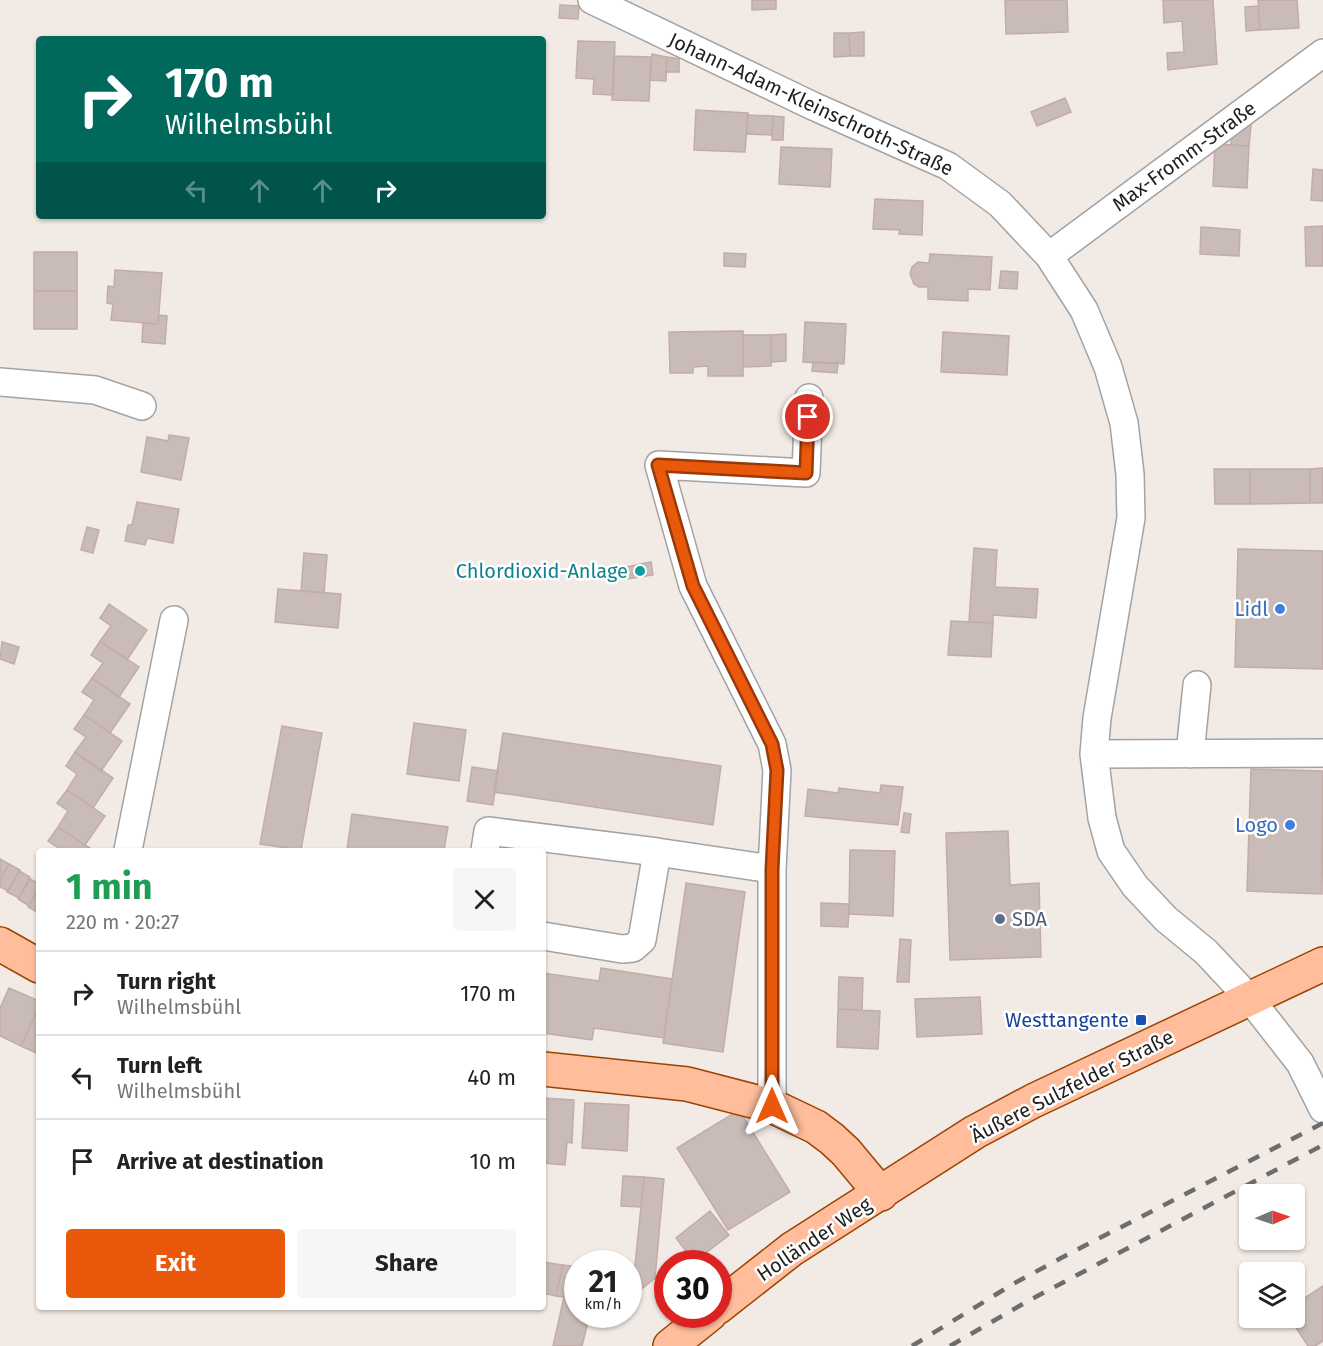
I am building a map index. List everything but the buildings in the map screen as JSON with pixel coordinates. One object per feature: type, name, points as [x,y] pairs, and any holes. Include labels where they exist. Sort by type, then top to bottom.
[{"type":"main road","points":[[0,944],[36,964]]},
{"type":"main road","points":[[1250,999],[1323,964]]},
{"type":"main road","name":"Äußere Sulzfelder Straße","points":[[881,1194],[975,1132],[1033,1101],[1250,999]]},
{"type":"main road","points":[[546,1069],[687,1084],[772,1106],[816,1127],[832,1139],[846,1152],[881,1194]]},
{"type":"main road","name":"Holländer Weg","points":[[732,1296],[792,1249],[881,1194]]},
{"type":"main road","points":[[670,1346],[692,1328]]},
{"type":"street","name":"Johann-Adam-Kleinschroth-Straße","points":[[592,0],[813,106],[948,166],[1000,204],[1049,256],[1084,310],[1108,367],[1124,423],[1130,474],[1131,518],[1097,718],[1094,754],[1102,818],[1112,851],[1135,886],[1166,919],[1206,952],[1250,999],[1300,1063],[1323,1109]]},
{"type":"street","name":"Max-Fromm-Straße","points":[[1049,256],[1322,56]]},
{"type":"street","points":[[0,382],[95,390],[142,406]]},
{"type":"street","points":[[772,1106],[772,869],[777,770],[772,744],[693,586],[658,465],[806,473],[809,398]]},
{"type":"street","points":[[128,848],[174,620]]},
{"type":"street","points":[[1190,754],[1197,685]]},
{"type":"street","points":[[1094,754],[1323,753]]},
{"type":"street","points":[[485,848],[488,831],[772,869]]},
{"type":"street","points":[[546,936],[622,949],[633,948],[642,940],[657,852]]},
{"type":"railway","points":[[912,1346],[1013,1284],[1323,1123]]},
{"type":"railway","points":[[950,1346],[1028,1301],[1323,1145]]},
{"type":"place","name":"Chlordioxid-Anlage","points":[[640,571]]},
{"type":"place","name":"Lidl","points":[[1280,609]]},
{"type":"place","name":"Logo","points":[[1290,825]]},
{"type":"place","name":"SDA","points":[[1000,919]]},
{"type":"place","name":"Westtangente","points":[[1141,1020]]},
{"type":"route","points":[[772,1106],[772,869],[777,770],[772,744],[693,586],[658,465],[806,473],[808,417]]}]
